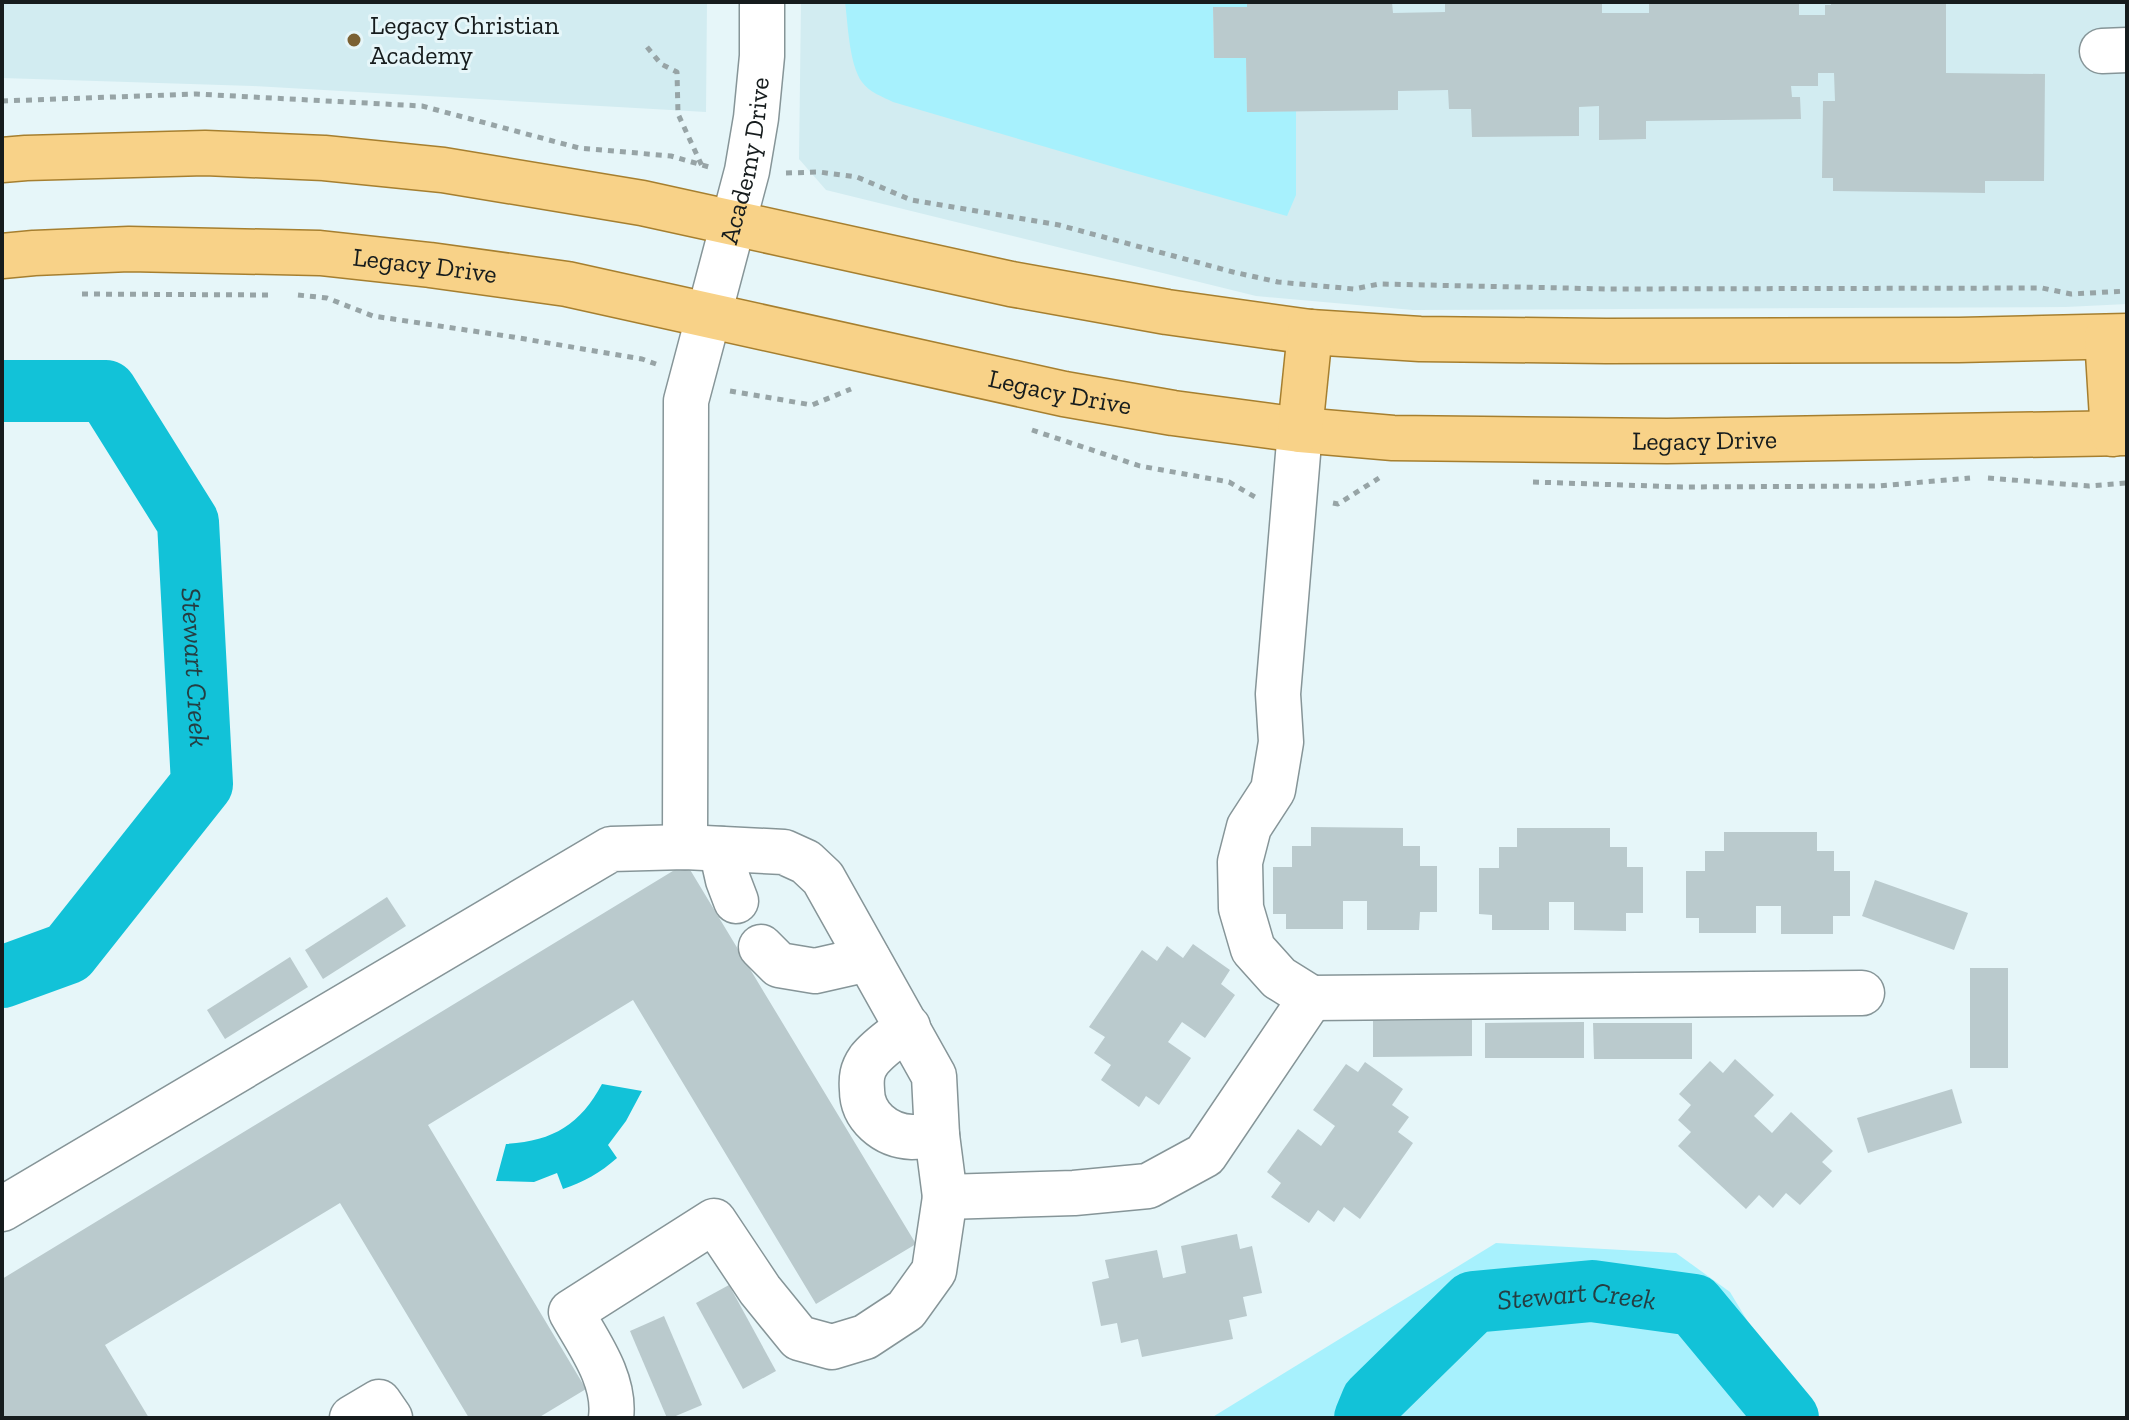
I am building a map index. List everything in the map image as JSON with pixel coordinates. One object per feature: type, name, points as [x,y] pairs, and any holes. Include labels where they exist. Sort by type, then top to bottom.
[{"type":"main road","points":[[2,160],[205,153],[324,158],[443,170],[548,186],[734,222],[1011,284],[1167,312],[1310,332],[1420,339],[1606,341],[1959,340],[2117,336],[2120,434]]},
{"type":"main road","name":"Legacy Drive","points":[[2,256],[129,249],[320,253],[430,265],[567,284],[1064,394],[1300,430],[1393,438],[1652,441],[2120,434]]},
{"type":"main road","points":[[1300,430],[1310,332]]},
{"type":"street","name":"Academy Drive","points":[[736,901],[728,880],[703,848],[685,416],[689,389],[747,171],[762,56],[762,2]]},
{"type":"street","points":[[1300,430],[1278,694],[1281,742],[1273,790],[1249,827],[1240,862],[1241,908],[1253,949],[1279,978],[1311,998],[1862,993]]},
{"type":"street","points":[[2,1209],[611,849],[703,848],[784,852],[806,862],[823,878],[934,1076],[945,1197],[934,1271],[906,1310],[865,1337],[832,1347],[799,1338],[760,1290],[714,1221],[571,1312],[604,1372],[613,1403],[611,1418]]},
{"type":"street","points":[[761,947],[779,965],[815,971],[868,959]]},
{"type":"street","points":[[945,1197],[1074,1193],[1148,1186],[1205,1155],[1311,998]]},
{"type":"street","points":[[908,1027],[885,1045],[861,1074],[862,1100],[870,1118],[888,1130],[909,1137],[937,1135]]},
{"type":"street","points":[[352,1418],[379,1402],[390,1418]]},
{"type":"path","points":[[2,101],[196,94],[422,106],[579,148],[671,156],[702,167],[678,114],[677,72],[661,64],[647,47]]},
{"type":"path","points":[[790,173],[819,172],[857,177],[911,200],[1059,225],[1233,272],[1304,285],[1354,289],[1379,284],[1609,289],[2042,288],[2071,294],[2127,291]]},
{"type":"path","points":[[79,294],[281,295]]},
{"type":"path","points":[[297,295],[327,298],[373,316],[642,359]]},
{"type":"shaded area","name":"Legacy Christian Academy","points":[[2,2],[707,2],[706,112],[253,86],[2,78]]},
{"type":"shaded area","points":[[801,2],[2127,2],[2127,304],[2066,307],[1413,310],[1256,296],[826,190],[799,159]]},
{"type":"shaded area","points":[[845,2],[1247,2],[1247,7],[1213,8],[1214,58],[1246,58],[1247,112],[1296,111],[1296,195],[1287,216],[893,102],[865,86],[858,74],[850,44]]},
{"type":"shaded area","points":[[602,1084],[642,1091],[626,1121],[608,1145],[617,1158],[592,1176],[563,1189],[557,1173],[534,1182],[496,1181],[506,1144],[538,1139],[563,1128],[584,1110]]},
{"type":"shaded area","points":[[1496,1243],[1676,1253],[1730,1292],[1806,1418],[1211,1418]]},
{"type":"building","points":[[1247,2],[1392,2],[1393,13],[1445,12],[1445,2],[1602,2],[1602,13],[1649,13],[1649,2],[1799,2],[1799,15],[1825,15],[1825,5],[1831,5],[1831,2],[1946,2],[1946,73],[2045,74],[2044,181],[1985,181],[1985,193],[1833,191],[1833,178],[1822,178],[1823,101],[1835,101],[1834,73],[1818,73],[1818,86],[1791,86],[1792,97],[1800,97],[1801,119],[1646,121],[1646,139],[1599,140],[1599,106],[1579,107],[1579,136],[1472,137],[1471,109],[1449,109],[1448,90],[1398,91],[1398,110],[1247,112],[1246,58],[1214,58],[1213,7],[1247,7]]},
{"type":"building","points":[[1311,827],[1403,828],[1403,846],[1420,846],[1420,866],[1437,866],[1437,912],[1420,912],[1419,930],[1367,930],[1367,901],[1343,901],[1343,929],[1286,929],[1286,914],[1273,914],[1273,867],[1292,867],[1292,846],[1311,846]]},
{"type":"building","points":[[1517,828],[1610,828],[1610,847],[1627,847],[1627,867],[1643,867],[1643,913],[1626,913],[1626,931],[1574,930],[1574,902],[1549,902],[1549,930],[1492,930],[1492,915],[1479,914],[1479,868],[1499,868],[1499,847],[1517,847]]},
{"type":"building","points":[[1724,832],[1817,832],[1817,851],[1834,851],[1834,871],[1850,871],[1850,916],[1833,916],[1833,934],[1781,934],[1781,906],[1756,906],[1756,933],[1699,933],[1699,918],[1686,918],[1686,871],[1705,871],[1705,851],[1724,851]]},
{"type":"building","points":[[686,863],[916,1244],[816,1304],[633,1000],[428,1125],[586,1389],[538,1418],[469,1418],[340,1203],[105,1345],[149,1418],[2,1418],[2,1279]]},
{"type":"building","points":[[1875,880],[1968,913],[1954,950],[1862,916]]},
{"type":"building","points":[[387,897],[406,926],[323,979],[305,950]]},
{"type":"building","points":[[1193,944],[1230,970],[1221,984],[1235,995],[1205,1038],[1182,1022],[1168,1042],[1191,1058],[1159,1105],[1146,1096],[1139,1107],[1101,1080],[1111,1065],[1094,1053],[1105,1037],[1089,1027],[1142,950],[1157,961],[1167,946],[1183,958]]},
{"type":"building","points":[[290,957],[308,987],[225,1039],[207,1010]]},
{"type":"building","points":[[1970,968],[2008,968],[2008,1068],[1970,1068]]},
{"type":"building","points":[[1472,1020],[1472,1056],[1373,1057],[1373,1021]]},
{"type":"building","points":[[1584,1022],[1584,1058],[1485,1058],[1485,1023]]},
{"type":"building","points":[[1593,1023],[1692,1023],[1692,1059],[1594,1059]]},
{"type":"building","points":[[1735,1059],[1774,1095],[1754,1116],[1772,1133],[1791,1112],[1833,1151],[1822,1162],[1832,1171],[1800,1205],[1786,1193],[1773,1208],[1759,1195],[1746,1209],[1678,1146],[1691,1132],[1678,1120],[1691,1105],[1679,1094],[1710,1061],[1723,1073]]},
{"type":"building","points":[[1365,1062],[1403,1089],[1392,1105],[1409,1117],[1398,1132],[1413,1143],[1360,1219],[1344,1207],[1334,1222],[1318,1210],[1309,1223],[1271,1197],[1281,1183],[1267,1172],[1298,1129],[1321,1146],[1335,1126],[1313,1110],[1346,1064],[1358,1072]]},
{"type":"building","points":[[1952,1089],[1962,1123],[1868,1153],[1857,1118]]},
{"type":"building","points":[[1237,1234],[1240,1249],[1252,1246],[1262,1293],[1243,1297],[1247,1316],[1229,1320],[1233,1339],[1142,1357],[1138,1339],[1121,1343],[1117,1323],[1101,1326],[1092,1282],[1109,1278],[1105,1260],[1157,1250],[1163,1278],[1186,1273],[1181,1246]]},
{"type":"building","points":[[729,1285],[776,1371],[743,1389],[696,1303]]},
{"type":"building","points":[[664,1316],[702,1405],[671,1418],[667,1418],[630,1331]]},
{"type":"waterway","name":"Stewart Creek","points":[[2,391],[106,391],[188,522],[202,784],[68,953],[2,977]]},
{"type":"waterway","name":"Stewart Creek","points":[[1365,1418],[1372,1401],[1473,1302],[1592,1291],[1694,1305],[1788,1418]]},
{"type":"place","name":"Legacy Christian Academy","points":[[354,40]]}]
